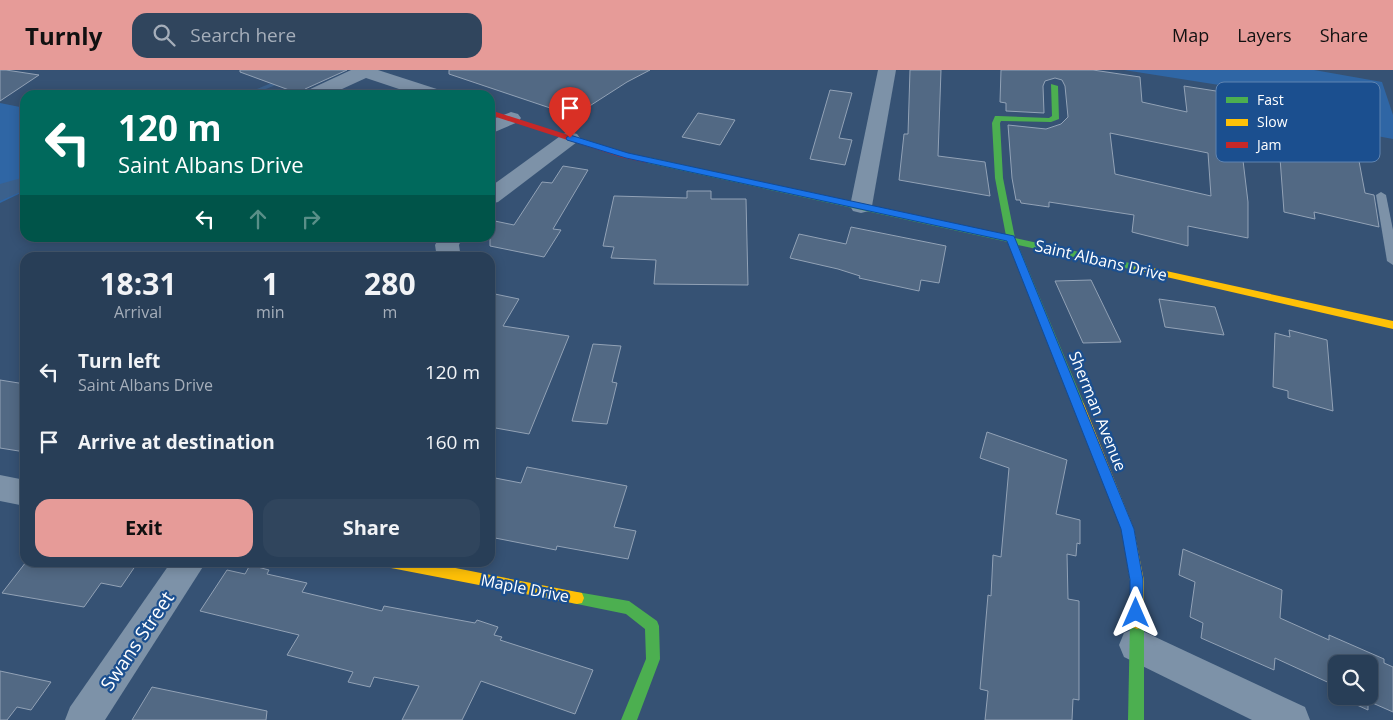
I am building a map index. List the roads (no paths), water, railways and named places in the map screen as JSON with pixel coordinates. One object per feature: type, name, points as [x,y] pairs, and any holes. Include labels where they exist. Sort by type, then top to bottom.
[{"type":"street","points":[[861,206],[887,70]]},
{"type":"street","points":[[323,90],[362,71],[421,90]]},
{"type":"street","name":"Sherman Avenue","points":[[1054,86],[1056,117],[1053,120],[1042,122],[1005,116],[998,118],[996,123],[999,178],[1010,239],[1128,529],[1137,580],[1136,720]]},
{"type":"street","name":"Saint Albans Drive","points":[[495,113],[626,156],[861,206],[1393,325]]},
{"type":"street","points":[[495,126],[511,118]]},
{"type":"street","points":[[495,194],[570,138]]},
{"type":"street","points":[[0,488],[20,492]]},
{"type":"street","name":"Swans Street","points":[[83,720],[187,567]]},
{"type":"street","name":"Maple Drive","points":[[417,567],[630,608],[652,626],[653,660],[629,720]]},
{"type":"street","points":[[1136,645],[1292,720]]},
{"type":"lane","points":[[1381,195],[1393,261]]},
{"type":"waterway","points":[[258,90],[281,81]]}]
